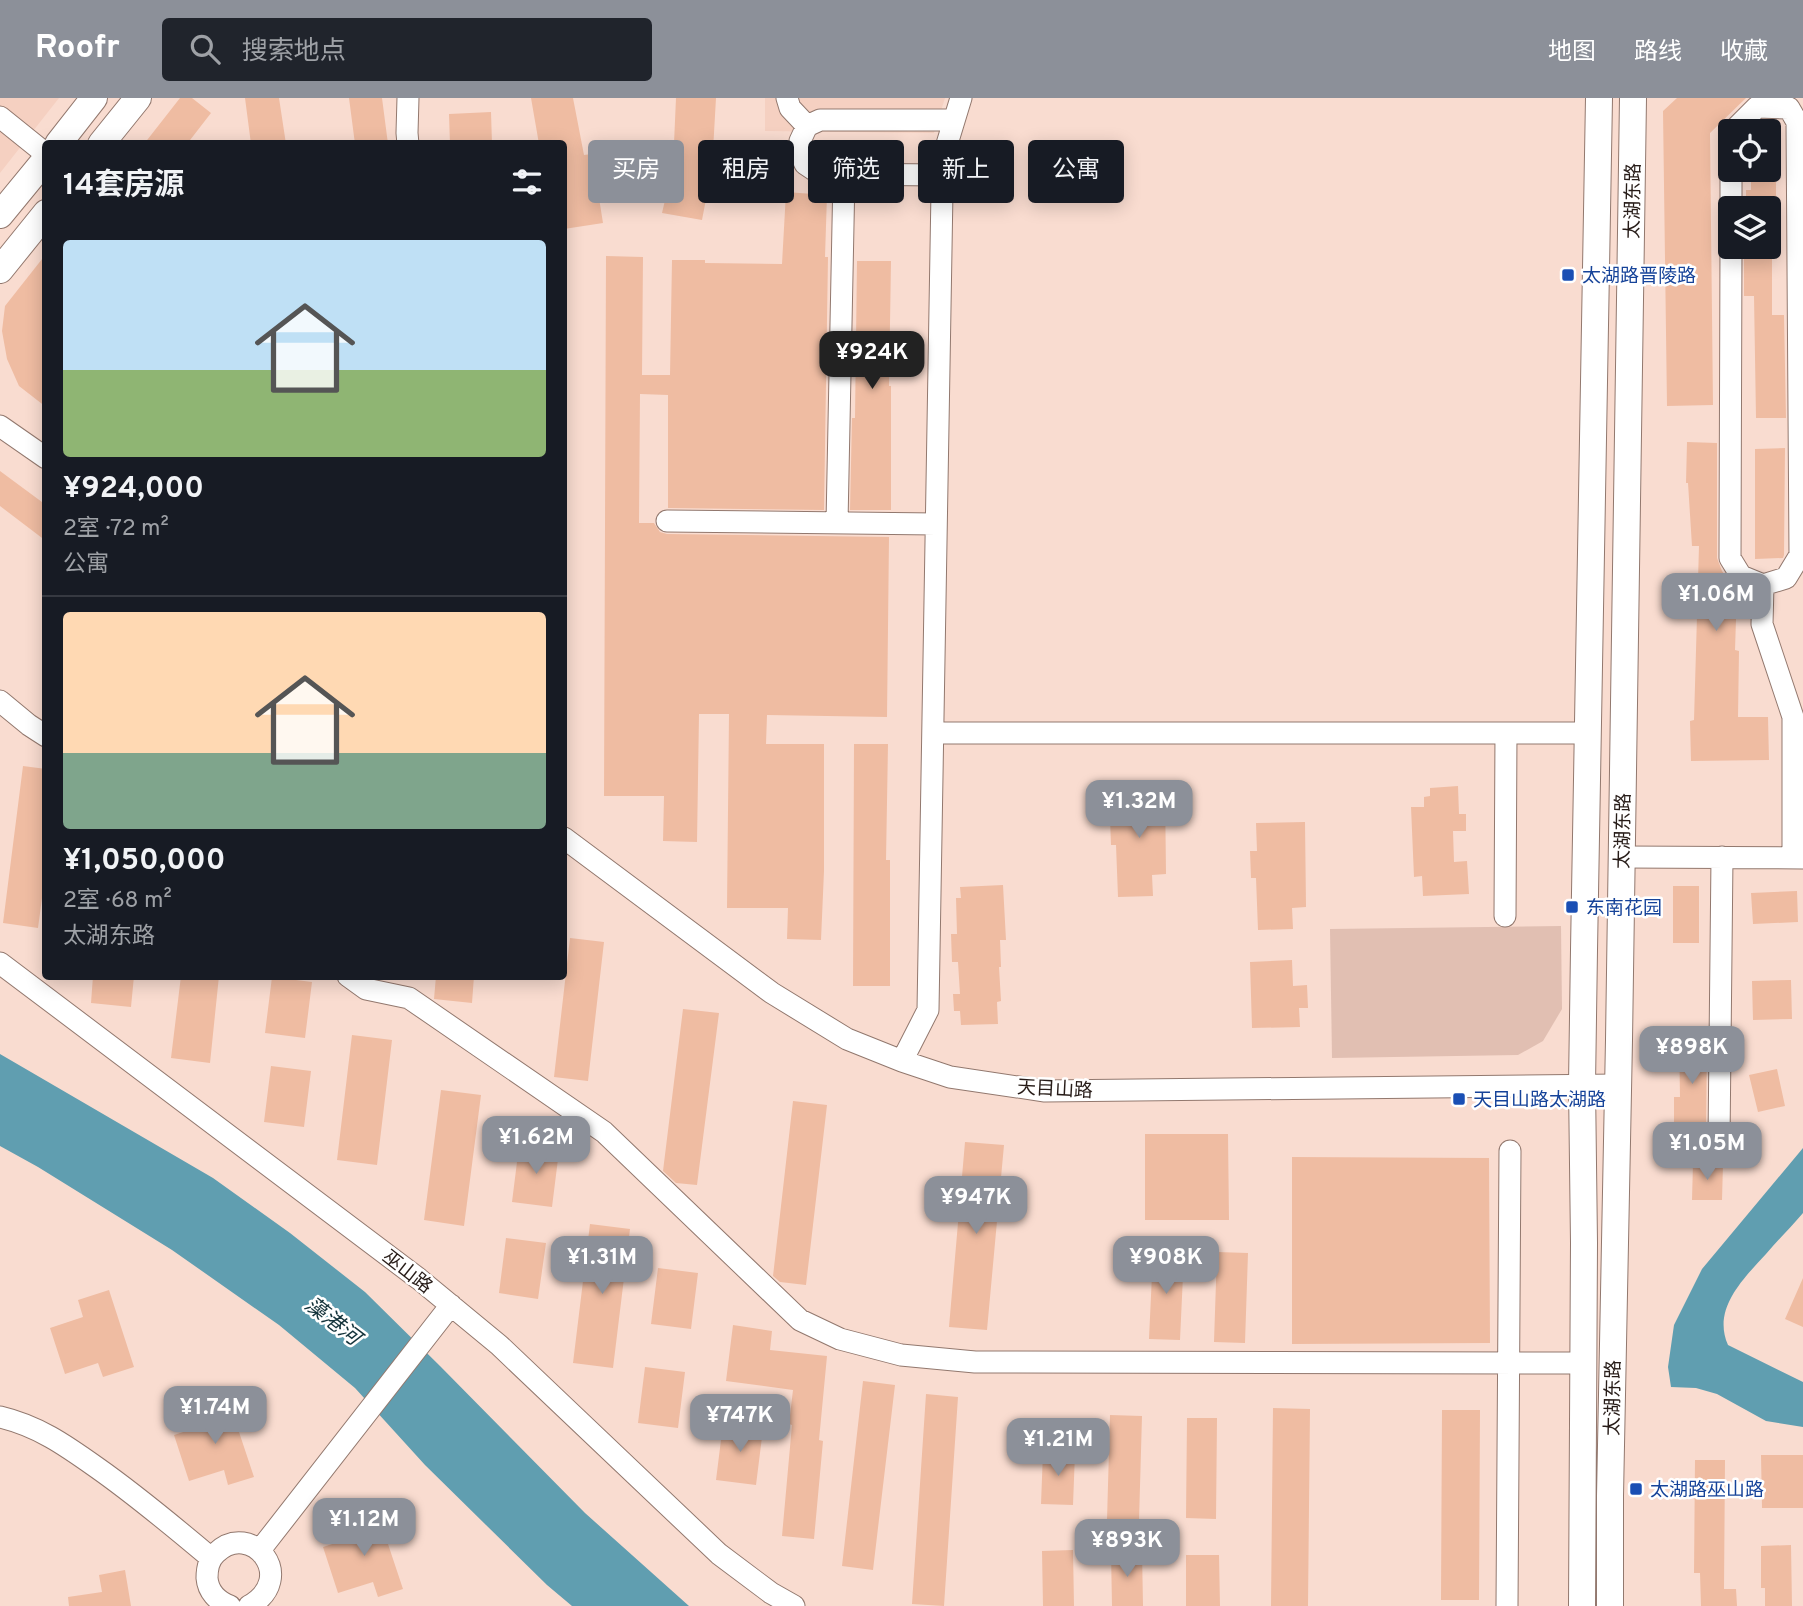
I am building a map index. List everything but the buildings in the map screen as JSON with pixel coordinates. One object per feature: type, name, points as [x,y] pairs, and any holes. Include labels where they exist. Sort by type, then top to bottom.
[{"type":"main road","points":[[104,140],[138,98]]},
{"type":"main road","name":"太湖东路","points":[[1582,1606],[1582,1085],[1599,98]]},
{"type":"main road","name":"太湖东路","points":[[1610,1606],[1633,98]]},
{"type":"main road","points":[[60,140],[84,102]]},
{"type":"main road","points":[[0,215],[42,161]]},
{"type":"main road","points":[[0,270],[42,218]]},
{"type":"street","points":[[408,98],[408,140]]},
{"type":"street","points":[[787,98],[790,108],[807,126]]},
{"type":"street","points":[[948,140],[961,98]]},
{"type":"street","points":[[1731,259],[1730,558],[1741,576],[1763,585],[1786,578],[1800,555],[1797,122],[1789,108],[1757,107],[1745,119]]},
{"type":"street","points":[[0,117],[42,153]]},
{"type":"street","points":[[808,166],[800,153],[800,141],[807,126],[820,120],[954,120]]},
{"type":"street","points":[[837,523],[843,203]]},
{"type":"street","points":[[902,1061],[928,1010],[942,203]]},
{"type":"street","points":[[0,426],[42,455]]},
{"type":"street","points":[[667,521],[936,524]]},
{"type":"street","points":[[1622,857],[1798,858],[1793,716],[1762,624],[1763,585]]},
{"type":"street","points":[[0,701],[42,733]]},
{"type":"street","points":[[933,733],[1587,733]]},
{"type":"street","points":[[1505,916],[1506,733]]},
{"type":"street","name":"天目山路","points":[[567,840],[772,993],[847,1039],[950,1077],[1045,1091],[1618,1085]]},
{"type":"street","points":[[1719,1141],[1723,857]]},
{"type":"street","name":"巫山路","points":[[0,963],[408,1270],[499,1345],[719,1554],[771,1593],[794,1606]]},
{"type":"street","points":[[354,980],[366,989],[409,998],[604,1132],[800,1320],[840,1339],[901,1355],[975,1362],[1583,1363]]},
{"type":"street","points":[[1507,1606],[1510,1151]]},
{"type":"street","points":[[260,1550],[451,1305]]},
{"type":"street","points":[[0,1417],[25,1424],[57,1439],[137,1496],[211,1558]]},
{"type":"street","points":[[230,1606],[213,1595],[207,1570],[211,1558],[219,1550],[228,1544],[239,1542],[260,1550],[268,1561],[272,1575],[269,1588],[261,1600],[249,1606]]},
{"type":"shaded area","points":[[0,98],[59,98],[0,173]]},
{"type":"shaded area","points":[[765,98],[945,98],[934,133],[765,131]]},
{"type":"shaded area","points":[[1561,926],[1562,1009],[1543,1041],[1518,1055],[1332,1058],[1330,929]]},
{"type":"water","name":"藻港河","points":[[0,1054],[213,1178],[290,1233],[365,1292],[585,1513],[689,1606],[572,1606],[547,1585],[425,1465],[355,1388],[279,1325],[172,1250],[0,1146]]},
{"type":"water","points":[[1803,1148],[1803,1213],[1732,1295],[1724,1319],[1724,1332],[1728,1345],[1803,1382],[1803,1427],[1766,1421],[1717,1394],[1696,1388],[1671,1387],[1668,1367],[1674,1325],[1702,1269]]},
{"type":"place","name":"太湖路晋陵路","points":[[1568,275]]},
{"type":"place","name":"东南花园","points":[[1572,907]]},
{"type":"place","name":"天目山路太湖路","points":[[1459,1099]]},
{"type":"place","name":"太湖路巫山路","points":[[1636,1489]]}]
